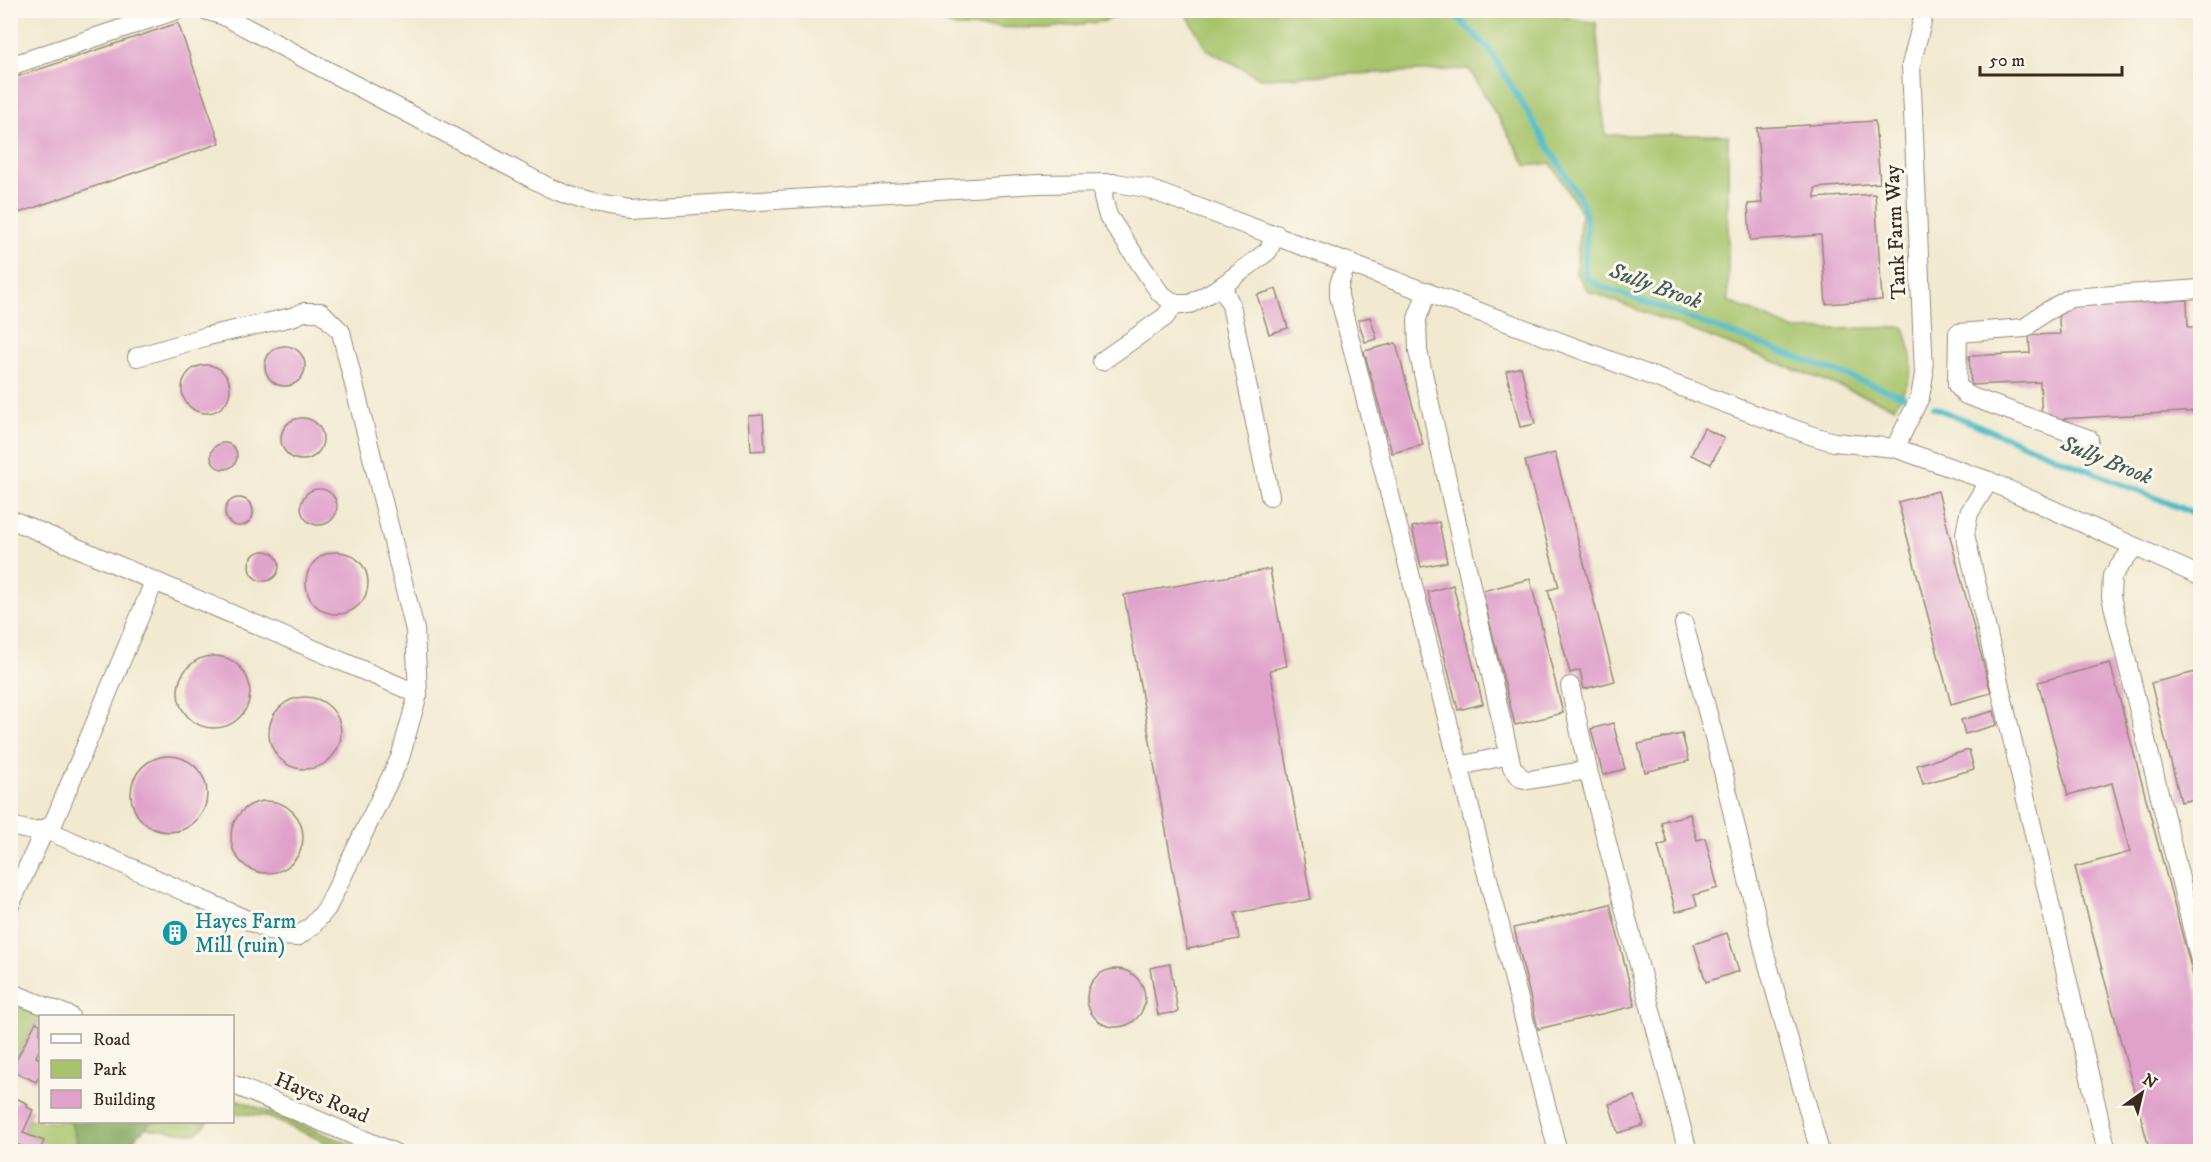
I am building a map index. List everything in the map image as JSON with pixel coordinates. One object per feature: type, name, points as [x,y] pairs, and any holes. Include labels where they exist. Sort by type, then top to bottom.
[{"type":"street","points":[[10,66],[177,10]]},
{"type":"street","points":[[205,10],[224,16],[550,188],[579,201],[604,207],[630,209],[1038,184],[1104,183],[1146,188],[1276,234],[1813,436],[1834,442],[1895,448],[1989,481],[2200,576]]},
{"type":"street","name":"Tank Farm Way","points":[[1895,448],[1920,397],[1924,374],[1911,65],[1925,10]]},
{"type":"street","points":[[1104,183],[1103,198],[1108,216],[1160,293],[1175,304],[1190,304],[1222,286],[1268,250],[1276,234]]},
{"type":"street","points":[[1348,261],[1340,284],[1339,296],[1558,1152]]},
{"type":"street","points":[[1222,286],[1231,305],[1270,496]]},
{"type":"street","points":[[2090,439],[1966,395],[1958,385],[1958,333],[2025,328],[2042,314],[2070,298],[2200,289]]},
{"type":"street","points":[[1427,291],[1418,319],[1418,351],[1509,755],[1516,773],[1529,780],[1588,770]]},
{"type":"street","points":[[1102,361],[1165,317],[1175,304]]},
{"type":"street","points":[[45,829],[283,936],[297,937],[313,925],[327,908],[400,758],[418,694],[415,630],[341,332],[321,312],[304,312],[292,317],[208,336],[137,357]]},
{"type":"street","points":[[1989,481],[1969,513],[1965,534],[2108,1152]]},
{"type":"street","points":[[10,519],[418,694]]},
{"type":"street","points":[[2134,547],[2112,576],[2110,597],[2199,949]]},
{"type":"street","points":[[10,825],[32,831],[45,829],[53,824],[154,582]]},
{"type":"street","points":[[1684,624],[1722,766],[1732,820],[1740,841],[1765,954],[1820,1152]]},
{"type":"street","points":[[1569,686],[1588,770],[1688,1152]]},
{"type":"street","points":[[1460,766],[1509,755]]},
{"type":"street","points":[[10,905],[45,829]]},
{"type":"street","points":[[10,992],[65,1015]]},
{"type":"street","name":"Hayes Road","points":[[234,1085],[393,1152]]},
{"type":"green space","points":[[1131,10],[1105,21],[1049,28],[956,27],[903,11]]},
{"type":"green space","points":[[1527,10],[1596,23],[1605,135],[1728,135],[1728,301],[1795,330],[1904,327],[1910,350],[1910,377],[1894,407],[1588,291],[1576,273],[1581,212],[1551,163],[1527,166],[1469,69],[1260,78],[1206,49],[1185,11]]},
{"type":"green space","points":[[10,1003],[40,1015],[39,1024],[36,1022],[11,1071]]},
{"type":"green space","points":[[234,1098],[367,1151],[346,1151],[266,1116],[234,1113]]},
{"type":"green space","points":[[39,1108],[39,1123],[71,1123],[79,1149],[85,1151],[39,1151],[43,1141],[23,1133],[29,1119],[34,1121]]},
{"type":"green space","points":[[71,1123],[149,1123],[136,1138],[120,1149],[101,1153],[79,1149]]},
{"type":"green space","points":[[149,1123],[207,1123],[196,1134],[145,1128]]},
{"type":"building","points":[[178,23],[220,143],[10,216],[10,79]]},
{"type":"building","points":[[1875,121],[1880,183],[1815,188],[1815,198],[1875,194],[1882,300],[1826,304],[1821,235],[1750,240],[1748,204],[1762,203],[1757,128]]},
{"type":"building","points":[[1276,289],[1288,328],[1269,334],[1257,295]]},
{"type":"building","points":[[2187,300],[2188,327],[2200,327],[2200,411],[2042,420],[2040,382],[1971,385],[1969,356],[2030,353],[2029,335],[2060,334],[2058,307]]},
{"type":"building","points":[[1370,317],[1377,339],[1365,342],[1358,320]]},
{"type":"building","points":[[1396,343],[1423,445],[1392,453],[1364,351]]},
{"type":"building","points":[[285,346],[299,352],[305,366],[299,380],[285,386],[271,380],[265,366],[271,352]]},
{"type":"building","points":[[201,365],[211,365],[223,372],[230,384],[230,394],[223,406],[211,413],[201,413],[186,402],[182,394],[182,384],[193,369]]},
{"type":"building","points":[[1521,367],[1535,424],[1520,427],[1506,371]]},
{"type":"building","points":[[763,415],[765,450],[751,451],[749,416]]},
{"type":"building","points":[[302,418],[317,424],[323,439],[317,454],[302,460],[287,454],[281,439],[287,424]]},
{"type":"building","points":[[1704,428],[1724,438],[1711,464],[1691,455]]},
{"type":"building","points":[[224,443],[233,447],[237,456],[233,465],[224,469],[215,465],[211,456],[215,447]]},
{"type":"building","points":[[1555,453],[1615,681],[1584,689],[1580,670],[1570,673],[1548,590],[1559,587],[1525,461]]},
{"type":"building","points":[[319,489],[332,494],[337,507],[332,520],[319,525],[306,520],[301,507],[306,494]]},
{"type":"building","points":[[1938,491],[1991,693],[1951,704],[1898,502]]},
{"type":"building","points":[[239,498],[249,502],[253,512],[249,522],[239,526],[229,522],[225,512],[229,502]]},
{"type":"building","points":[[1439,522],[1447,562],[1421,567],[1412,527]]},
{"type":"building","points":[[264,551],[274,556],[279,566],[274,576],[264,581],[254,576],[249,566],[254,556]]},
{"type":"building","points":[[337,552],[359,561],[368,583],[359,605],[337,614],[315,605],[306,583],[315,561]]},
{"type":"building","points":[[1270,569],[1287,666],[1270,670],[1311,899],[1235,913],[1239,939],[1187,949],[1124,595]]},
{"type":"building","points":[[1530,579],[1563,713],[1515,725],[1482,591]]},
{"type":"building","points":[[1453,585],[1483,704],[1458,710],[1428,592]]},
{"type":"building","points":[[214,656],[234,662],[244,672],[250,692],[244,712],[234,722],[214,728],[194,722],[184,712],[178,692],[184,672],[194,662]]},
{"type":"building","points":[[2110,663],[2200,1002],[2200,1152],[2150,1152],[2075,867],[2130,852],[2112,783],[2068,795],[2038,682]]},
{"type":"building","points":[[2200,671],[2200,798],[2181,802],[2151,683]]},
{"type":"building","points":[[312,697],[331,707],[339,719],[341,733],[339,747],[331,759],[319,767],[298,769],[279,759],[271,747],[269,726],[279,707],[291,699]]},
{"type":"building","points":[[1994,711],[1997,725],[1965,734],[1961,720]]},
{"type":"building","points":[[1613,723],[1625,769],[1603,775],[1591,729]]},
{"type":"building","points":[[1682,734],[1689,761],[1645,772],[1638,744]]},
{"type":"building","points":[[1969,750],[1974,769],[1923,784],[1917,765]]},
{"type":"building","points":[[169,756],[184,759],[196,767],[204,779],[207,794],[204,809],[196,821],[184,829],[169,832],[154,829],[142,821],[134,809],[131,794],[134,779],[142,767],[154,759]]},
{"type":"building","points":[[274,801],[293,811],[301,823],[303,837],[301,851],[293,863],[281,871],[260,873],[241,863],[233,851],[231,830],[241,811],[253,803]]},
{"type":"building","points":[[1690,814],[1697,840],[1705,838],[1718,888],[1694,895],[1697,906],[1676,912],[1658,846],[1667,843],[1661,822]]},
{"type":"building","points":[[1610,904],[1635,1006],[1538,1029],[1514,928]]},
{"type":"building","name":"Hayes Farm Mill (ruin)","points":[[171,924],[179,924],[185,930],[185,938],[179,944],[171,944],[165,938],[165,930]]},
{"type":"building","points":[[1727,933],[1739,971],[1706,982],[1694,944]]},
{"type":"building","points":[[1170,964],[1178,1012],[1158,1015],[1150,968]]},
{"type":"building","points":[[1110,969],[1122,969],[1137,977],[1145,992],[1145,1004],[1137,1019],[1122,1027],[1110,1027],[1095,1019],[1087,1004],[1087,992],[1095,977]]},
{"type":"building","points":[[36,1022],[39,1024],[39,1050],[36,1057],[39,1058],[39,1077],[36,1082],[11,1070]]},
{"type":"building","points":[[1635,1096],[1644,1125],[1618,1133],[1609,1104]]},
{"type":"building","points":[[18,1099],[28,1104],[27,1107],[33,1110],[23,1133],[44,1141],[39,1152],[10,1142],[10,1101],[16,1103]]},
{"type":"waterway","name":"Sully Brook","points":[[1450,10],[1489,49],[1581,200],[1587,231],[1586,278],[1598,285],[1903,396]]},
{"type":"waterway","name":"Sully Brook","points":[[1933,407],[2200,516]]},
{"type":"place","name":"Hayes Farm Mill (ruin)","points":[[175,933]]}]
